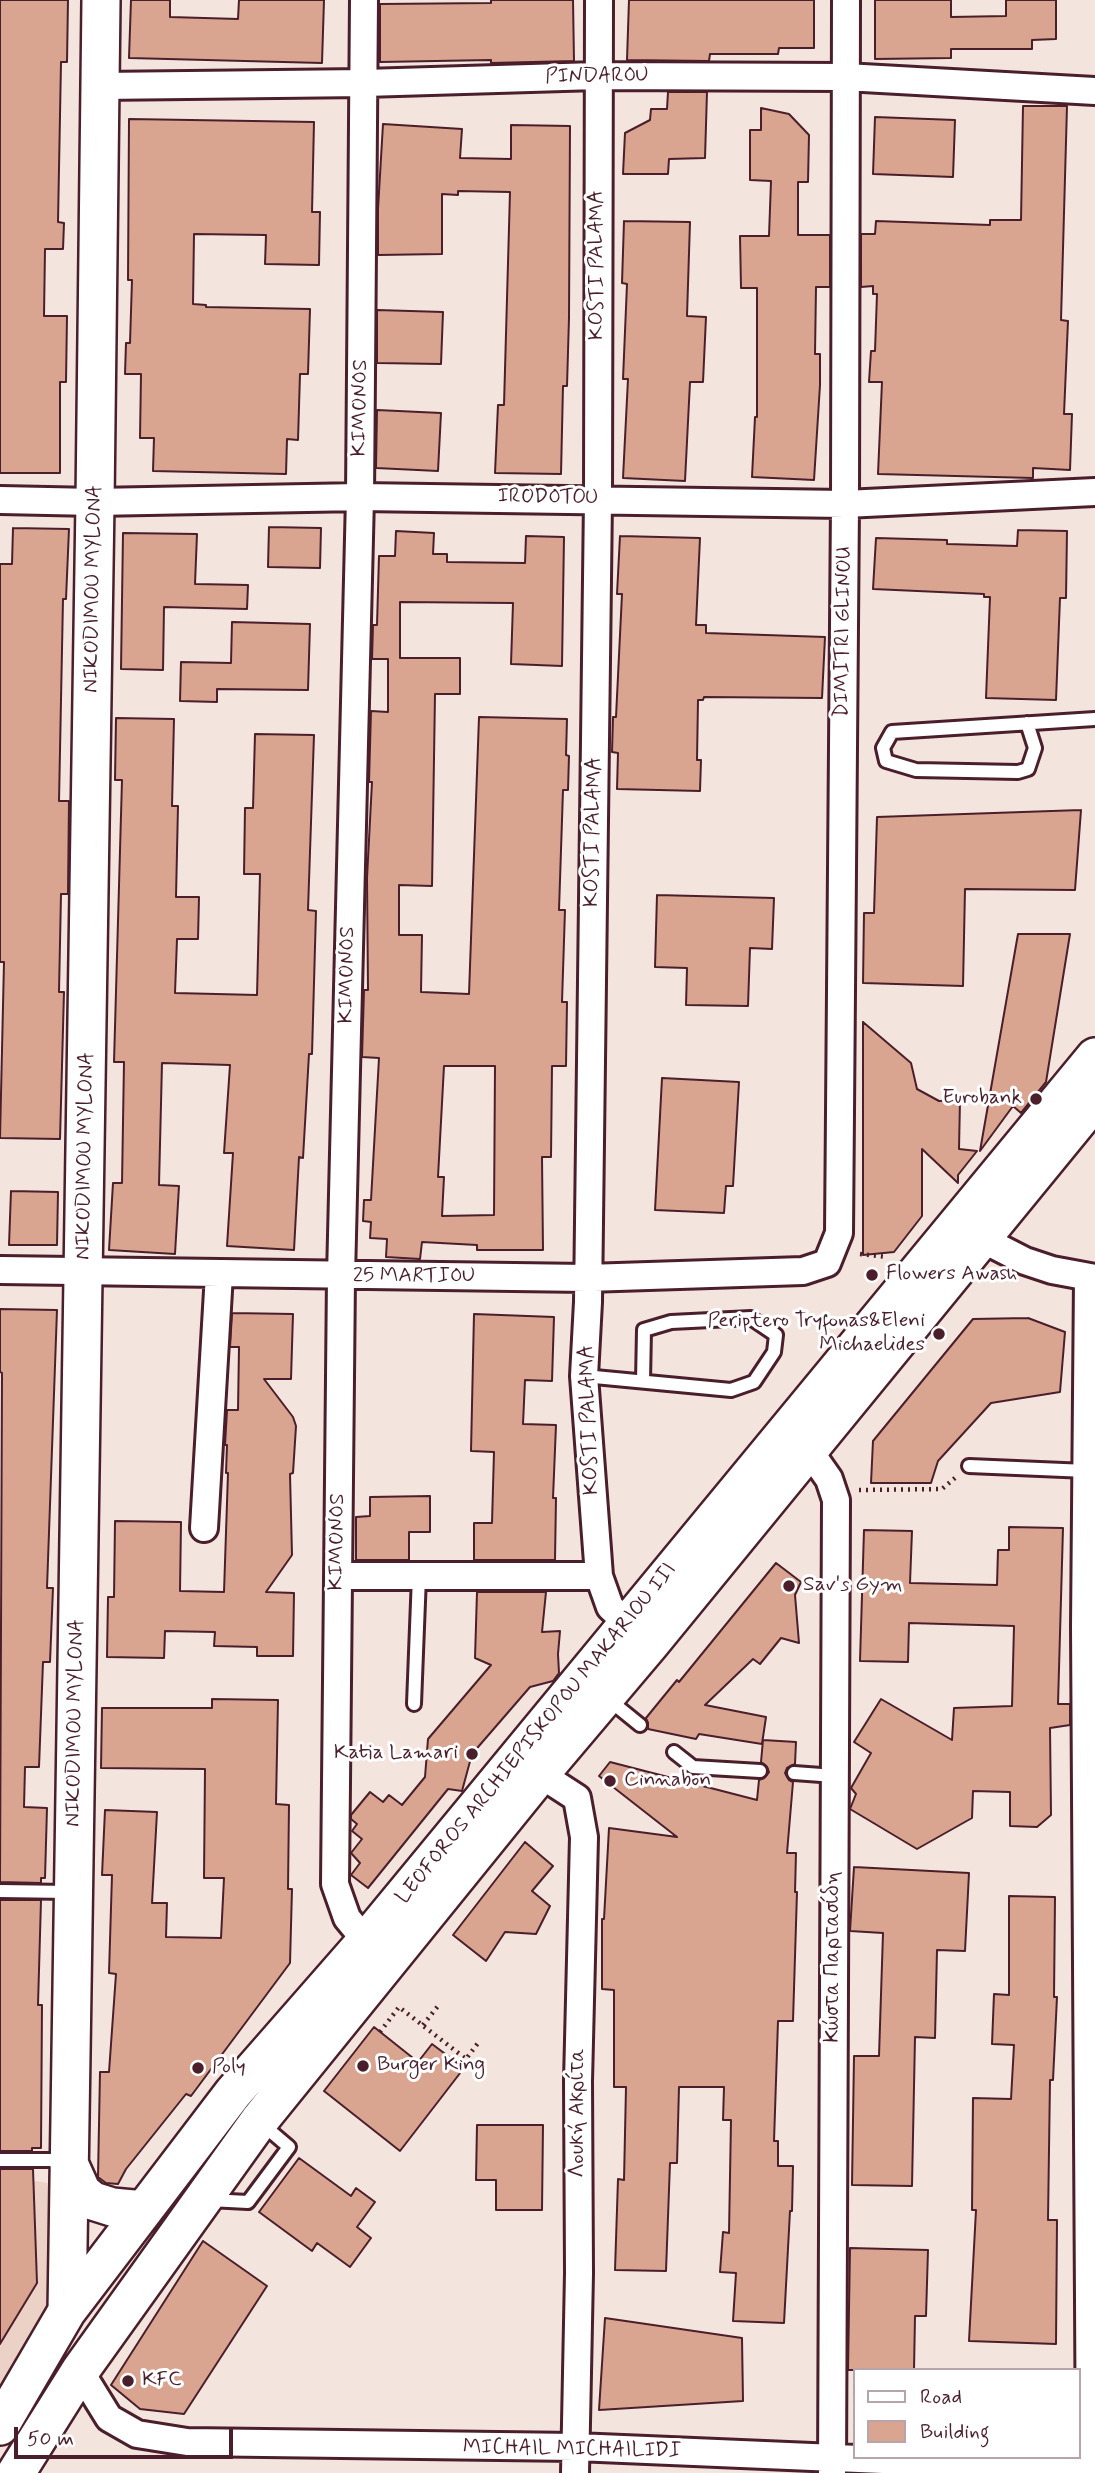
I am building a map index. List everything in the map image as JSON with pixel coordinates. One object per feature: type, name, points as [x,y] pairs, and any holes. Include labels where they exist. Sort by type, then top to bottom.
[{"type":"main road","name":"NIKODIMOU MYLONA","points":[[67,2311],[101,0]]},
{"type":"main road","name":"LEOFOROS ARCHIEPISKOPOU MAKARIOU III","points":[[16,2473],[80,2371],[259,2122],[605,1696],[639,1634],[926,1261],[1095,1057]]},
{"type":"main road","name":"LEOFOROS ARCHIEPISKOPOU MAKARIOU III","points":[[0,2426],[67,2311],[233,2093],[639,1634],[808,1449],[1095,1100]]},
{"type":"main road","points":[[68,2161],[82,2192],[93,2201],[112,2207],[145,2210]]},
{"type":"street","name":"KIMONOS","points":[[364,0],[360,497],[341,1276],[335,1884],[347,1918],[366,1941]]},
{"type":"street","name":"KOSTI PALAMA","points":[[599,0],[598,499],[588,1302],[584,1376],[598,1576],[610,1606],[639,1634]]},
{"type":"street","name":"DIMITRI GLINOU","points":[[830,1257],[839,1233],[846,0]]},
{"type":"street","name":"PINDAROU","points":[[99,86],[365,83],[597,76],[845,77],[1095,91]]},
{"type":"street","name":"IRODOTOU","points":[[0,500],[95,502],[360,497],[845,504],[1095,492]]},
{"type":"street","points":[[982,1239],[1025,1261],[1092,1278],[1085,1639],[1093,2469]]},
{"type":"street","name":"25 MARTIOU","points":[[0,1270],[587,1278],[803,1271],[830,1257]]},
{"type":"street","points":[[204,1528],[219,1274]]},
{"type":"street","name":"Κώστα Παρτασίδη","points":[[808,1449],[829,1479],[836,1500],[833,2466]]},
{"type":"street","points":[[338,1576],[598,1576]]},
{"type":"street","name":"Λουκή Ακρίτα","points":[[540,1774],[578,1798],[584,1837],[578,2081],[576,2460]]},
{"type":"street","name":"MICHAIL MICHAILIDI","points":[[80,2371],[110,2418],[137,2434],[187,2442],[576,2460],[1093,2469]]},
{"type":"lane","points":[[1027,723],[1035,748],[1028,769],[1018,772],[916,770],[886,761],[883,748],[892,732],[1027,723],[1095,719]]},
{"type":"lane","points":[[584,1376],[731,1390],[754,1382],[774,1352],[776,1335],[751,1318],[671,1322],[644,1331],[643,1381]]},
{"type":"lane","points":[[969,1466],[1087,1471]]},
{"type":"lane","points":[[414,1704],[419,1576]]},
{"type":"lane","points":[[605,1696],[640,1725]]},
{"type":"lane","points":[[674,1752],[693,1768],[760,1771]]},
{"type":"lane","points":[[794,1773],[835,1776]]},
{"type":"lane","points":[[0,1891],[73,1892]]},
{"type":"lane","points":[[0,2160],[68,2161]]},
{"type":"path","points":[[830,1257],[926,1261]]},
{"type":"path","points":[[834,1490],[942,1489]]},
{"type":"path","points":[[423,2025],[438,2006]]},
{"type":"path","points":[[380,2032],[399,2007],[466,2059],[478,2043]]},
{"type":"shaded area","points":[[0,2176],[55,2184],[51,2314],[0,2393]]},
{"type":"building","points":[[0,0],[68,0],[67,62],[61,62],[58,222],[64,223],[63,249],[45,249],[44,316],[67,316],[66,382],[60,382],[60,473],[0,473]]},
{"type":"building","points":[[131,0],[170,0],[170,17],[238,19],[239,0],[324,0],[322,63],[129,58]]},
{"type":"building","points":[[491,0],[573,0],[574,61],[380,62],[380,4],[491,3]]},
{"type":"building","points":[[629,0],[814,0],[814,48],[779,48],[778,54],[710,54],[709,61],[627,60]]},
{"type":"building","points":[[875,0],[951,0],[951,17],[1006,16],[1006,0],[1056,0],[1056,39],[1032,40],[1032,49],[951,49],[951,58],[875,59]]},
{"type":"building","points":[[668,92],[707,92],[705,158],[669,159],[668,174],[623,174],[625,133],[650,120],[651,109],[667,109]]},
{"type":"building","points":[[1023,106],[1067,106],[1061,320],[1068,321],[1064,414],[1072,414],[1070,470],[1033,468],[1033,478],[878,474],[882,382],[869,382],[871,351],[875,351],[877,294],[873,294],[873,286],[861,287],[861,234],[875,234],[876,221],[990,225],[990,220],[1021,220]]},
{"type":"building","points":[[761,108],[789,114],[809,135],[808,182],[798,182],[798,235],[830,235],[830,287],[816,287],[815,354],[820,354],[820,385],[814,480],[752,477],[757,417],[757,288],[741,288],[740,236],[769,236],[771,181],[750,180],[750,130],[761,130]]},
{"type":"building","points":[[875,117],[955,120],[953,177],[873,174]]},
{"type":"building","points":[[129,119],[314,122],[312,212],[320,212],[319,265],[265,264],[266,235],[194,234],[193,304],[206,307],[310,309],[308,374],[300,374],[298,440],[287,439],[286,474],[153,471],[154,438],[140,438],[141,374],[125,374],[126,343],[130,343],[132,280],[128,280]]},
{"type":"building","points":[[383,124],[462,129],[460,158],[511,159],[511,125],[570,126],[569,318],[567,386],[563,386],[561,474],[495,473],[498,405],[504,405],[510,192],[458,191],[458,195],[442,194],[442,254],[378,255]]},
{"type":"building","points":[[624,221],[690,222],[687,316],[706,317],[703,382],[690,382],[685,481],[623,478],[628,379],[623,379],[627,284],[622,283]]},
{"type":"building","points":[[377,310],[443,312],[441,364],[377,363]]},
{"type":"building","points":[[377,410],[441,413],[438,471],[376,468]]},
{"type":"building","points":[[269,527],[321,528],[320,568],[268,567]]},
{"type":"building","points":[[13,528],[69,529],[66,599],[63,599],[59,801],[69,801],[68,894],[61,894],[59,992],[64,992],[60,1139],[0,1138],[4,962],[0,962],[0,564],[12,564]]},
{"type":"building","points":[[1018,530],[1067,531],[1066,598],[1060,598],[1056,700],[986,698],[990,597],[984,597],[984,594],[873,589],[876,538],[1017,546]]},
{"type":"building","points":[[396,531],[434,533],[433,554],[447,554],[447,562],[525,563],[526,536],[564,537],[562,666],[511,664],[513,603],[400,602],[400,658],[460,658],[460,694],[435,694],[432,886],[399,885],[399,935],[422,935],[421,992],[469,994],[479,717],[567,719],[568,790],[563,790],[559,910],[565,910],[562,1002],[567,1002],[566,1066],[552,1066],[551,1157],[542,1157],[543,1250],[477,1250],[477,1245],[422,1242],[420,1259],[386,1257],[387,1239],[370,1238],[371,1222],[363,1221],[364,1200],[371,1200],[379,1058],[362,1057],[364,990],[368,990],[367,878],[372,782],[369,782],[371,711],[388,712],[388,659],[372,659],[373,625],[377,625],[379,556],[395,556]],"holes":[[[444,1066],[495,1066],[494,1215],[442,1216],[444,1177],[438,1177]]]},
{"type":"building","points":[[123,533],[197,534],[195,584],[248,585],[247,609],[164,607],[163,670],[121,669]]},
{"type":"building","points":[[620,536],[700,538],[696,625],[706,625],[706,633],[825,637],[822,698],[704,697],[703,700],[698,700],[697,760],[701,760],[700,791],[617,789],[618,753],[612,752],[622,594],[617,594]]},
{"type":"building","points":[[232,622],[310,624],[308,690],[217,689],[217,702],[180,701],[181,662],[231,663]]},
{"type":"building","points":[[116,718],[174,719],[172,806],[178,806],[176,897],[199,897],[198,939],[177,939],[175,993],[257,995],[260,874],[244,874],[245,808],[253,808],[255,734],[314,735],[308,910],[316,911],[312,1054],[309,1054],[303,1158],[299,1157],[294,1250],[227,1246],[233,1153],[224,1153],[230,1065],[162,1063],[159,1185],[179,1186],[175,1254],[109,1250],[113,1183],[122,1183],[124,1062],[114,1062],[122,780],[115,780]]},
{"type":"building","points":[[1081,810],[1075,890],[965,889],[963,986],[863,983],[864,913],[874,913],[877,817]]},
{"type":"building","points":[[657,895],[774,898],[772,949],[750,948],[748,1006],[686,1005],[687,968],[655,967]]},
{"type":"building","points":[[1018,934],[1070,934],[1046,1082],[1021,1113],[1013,1106],[980,1151]]},
{"type":"building","points":[[863,1022],[911,1063],[917,1089],[939,1101],[960,1100],[959,1149],[977,1151],[958,1175],[958,1183],[922,1149],[922,1216],[894,1252],[863,1255]]},
{"type":"building","points":[[662,1078],[739,1082],[733,1186],[726,1186],[724,1213],[655,1210]]},
{"type":"building","points":[[11,1191],[58,1192],[57,1245],[9,1245]]},
{"type":"building","points":[[0,1309],[57,1310],[47,1588],[53,1588],[50,1662],[43,1662],[39,1767],[25,1767],[24,1807],[47,1808],[45,1878],[41,1878],[41,1883],[0,1882]]},
{"type":"building","points":[[232,1313],[293,1314],[291,1379],[264,1379],[293,1417],[296,1426],[293,1473],[290,1474],[292,1555],[266,1592],[294,1593],[293,1656],[257,1656],[257,1647],[214,1646],[215,1632],[165,1631],[164,1658],[107,1657],[108,1597],[114,1597],[115,1521],[181,1522],[180,1591],[224,1592],[227,1410],[238,1410],[239,1347],[230,1347]]},
{"type":"building","points":[[474,1314],[554,1317],[552,1381],[525,1380],[523,1424],[556,1425],[553,1498],[556,1498],[555,1560],[474,1560],[474,1523],[492,1523],[494,1452],[471,1451]]},
{"type":"building","points":[[1028,1318],[1065,1332],[1060,1392],[991,1403],[938,1461],[931,1483],[871,1483],[873,1441],[973,1319]]},
{"type":"building","points":[[430,1496],[430,1532],[409,1532],[409,1560],[356,1560],[356,1517],[370,1516],[370,1497]]},
{"type":"building","points":[[1009,1527],[1063,1528],[1058,1704],[1070,1704],[1070,1725],[1050,1728],[1051,1815],[1037,1827],[1010,1826],[1010,1792],[973,1791],[972,1818],[917,1849],[850,1809],[856,1794],[851,1788],[871,1753],[854,1742],[881,1699],[952,1740],[954,1708],[1012,1706],[1014,1626],[909,1623],[908,1662],[860,1661],[864,1530],[912,1531],[910,1583],[997,1585],[998,1550],[1009,1550]]},
{"type":"building","points":[[776,1563],[801,1582],[795,1595],[799,1643],[781,1638],[760,1664],[753,1659],[705,1705],[766,1717],[762,1744],[699,1734],[696,1739],[648,1729],[646,1718],[677,1680],[679,1682]]},
{"type":"building","points":[[477,1592],[546,1592],[542,1632],[560,1631],[559,1673],[553,1681],[530,1687],[472,1754],[462,1791],[448,1789],[368,1888],[351,1875],[360,1863],[351,1853],[362,1839],[352,1831],[357,1824],[351,1819],[351,1815],[370,1792],[383,1802],[389,1795],[402,1805],[425,1777],[428,1739],[491,1665],[475,1658]]},
{"type":"building","points":[[212,1699],[278,1700],[276,1804],[289,1805],[288,1889],[292,1889],[290,1963],[191,2096],[186,2094],[126,2169],[118,2184],[106,2183],[98,2177],[100,2072],[109,2072],[116,1974],[109,1973],[112,1875],[102,1875],[105,1810],[157,1812],[152,1903],[167,1903],[166,1937],[221,1938],[224,1878],[204,1878],[205,1769],[101,1768],[102,1708],[212,1708]]},
{"type":"building","points":[[763,1740],[796,1742],[795,1764],[787,1768],[785,1773],[793,1782],[787,1853],[796,1853],[793,2021],[778,2021],[774,2141],[778,2141],[778,2166],[793,2166],[784,2323],[733,2321],[736,2273],[720,2272],[723,2232],[729,2233],[731,2120],[723,2120],[724,2087],[679,2087],[677,2163],[670,2163],[666,2271],[615,2270],[618,2179],[624,2180],[626,2087],[614,2087],[614,1990],[602,1989],[602,1919],[609,1828],[677,1837],[599,1776],[610,1762],[757,1800],[759,1780],[769,1772],[761,1762]]},
{"type":"building","points":[[525,1842],[553,1866],[532,1891],[550,1906],[536,1934],[505,1932],[486,1961],[453,1935]]},
{"type":"building","points":[[854,1867],[969,1873],[965,1951],[937,1950],[935,2038],[915,2037],[912,2186],[852,2185],[854,2056],[879,2056],[883,1933],[850,1931]]},
{"type":"building","points":[[1009,1896],[1055,1897],[1054,1997],[1057,1997],[1053,2080],[1050,2080],[1048,2220],[1057,2220],[1056,2344],[969,2341],[976,2210],[972,2210],[973,2098],[1011,2099],[1014,2045],[992,2044],[994,1994],[1009,1995]]},
{"type":"building","points":[[0,1900],[41,1900],[38,2005],[42,2005],[41,2148],[32,2148],[32,2151],[0,2151]]},
{"type":"building","points":[[374,2027],[418,2062],[432,2044],[464,2068],[400,2151],[324,2091]]},
{"type":"building","points":[[477,2125],[543,2125],[542,2210],[496,2210],[496,2180],[476,2180]]},
{"type":"building","points":[[299,2158],[351,2196],[356,2188],[375,2202],[357,2227],[371,2238],[350,2267],[317,2243],[312,2251],[259,2212]]},
{"type":"building","points":[[0,2169],[33,2169],[37,2283],[0,2344]]},
{"type":"building","points":[[203,2241],[267,2286],[184,2414],[140,2409],[111,2385]]},
{"type":"building","points":[[850,2248],[928,2250],[926,2316],[915,2316],[914,2368],[848,2370]]},
{"type":"building","points":[[605,2318],[742,2338],[743,2401],[599,2410]]},
{"type":"place","name":"Eurobank","points":[[1036,1099]]},
{"type":"place","name":"Flowers Awash","points":[[872,1275]]},
{"type":"place","name":"Periptero Tryfonas&Eleni Michaelides","points":[[939,1334]]},
{"type":"place","name":"Sav's Gym","points":[[789,1586]]},
{"type":"place","name":"Katia Lamari","points":[[472,1754]]},
{"type":"place","name":"Cinnabon","points":[[610,1781]]},
{"type":"place","name":"Burger King","points":[[363,2066]]},
{"type":"place","name":"Poly","points":[[198,2068]]},
{"type":"place","name":"KFC","points":[[128,2381]]}]
